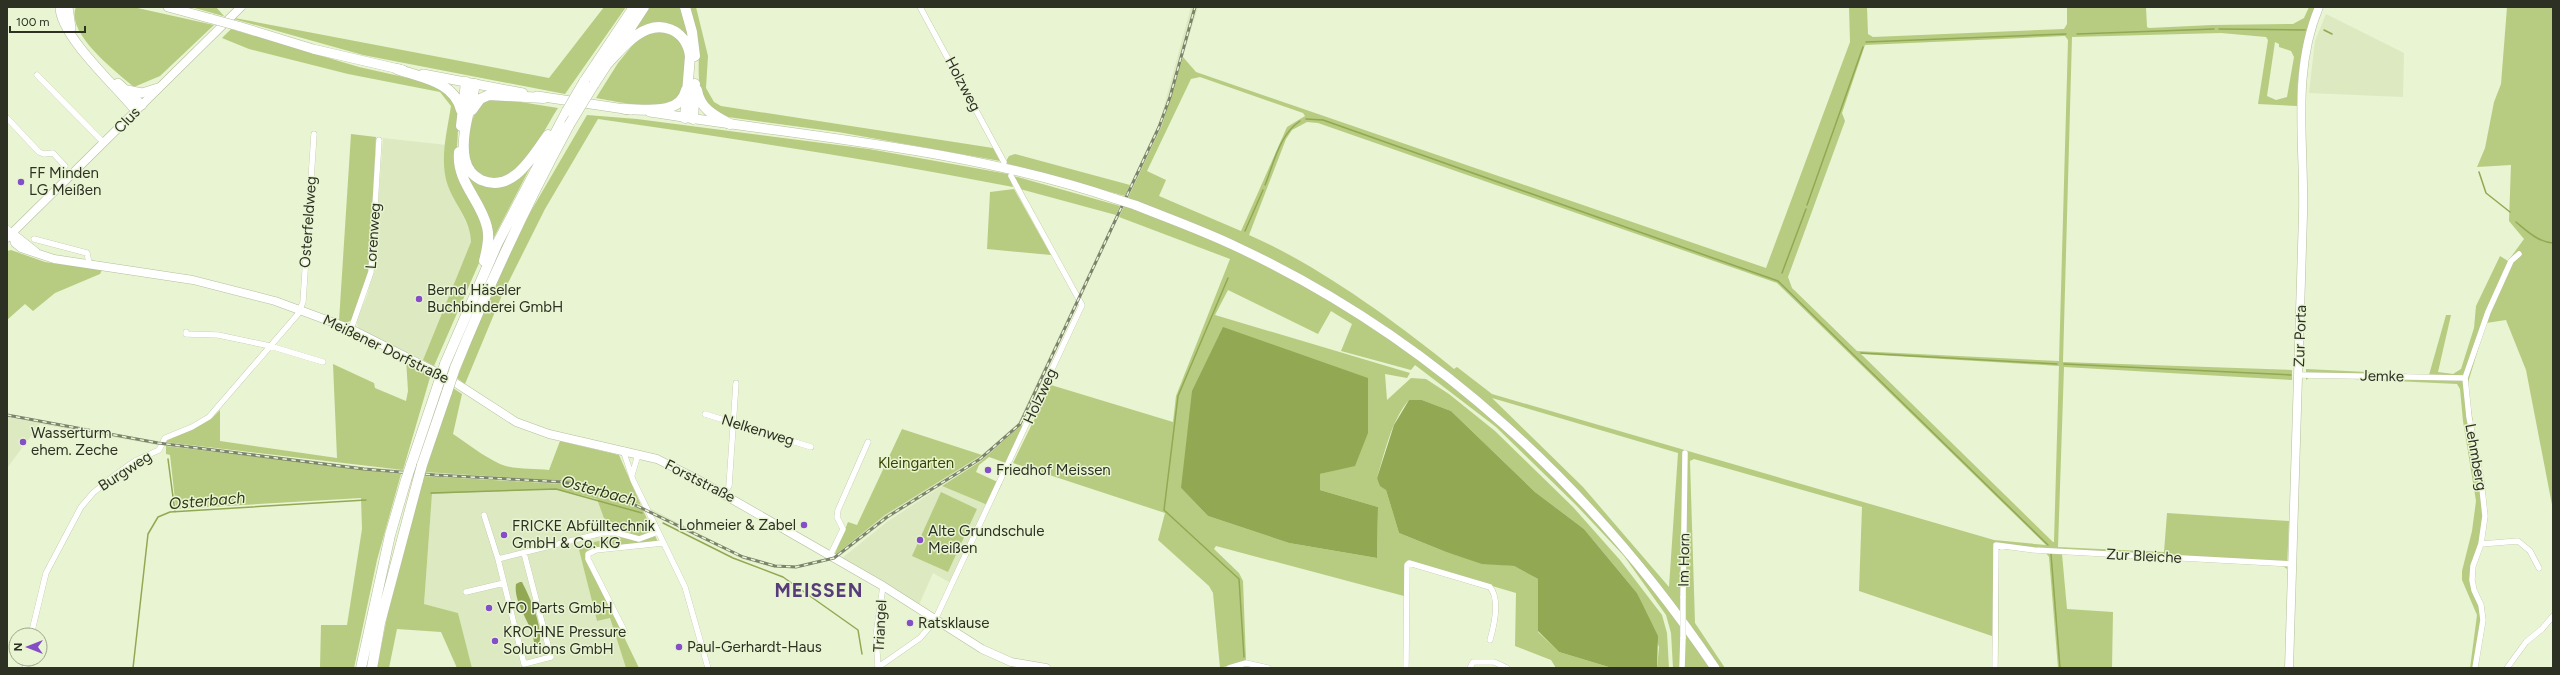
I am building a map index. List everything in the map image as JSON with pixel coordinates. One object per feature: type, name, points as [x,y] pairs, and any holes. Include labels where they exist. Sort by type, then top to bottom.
[{"type":"highway","points":[[372,668],[380,622],[422,465],[447,392],[450,366],[481,280],[497,244],[563,124],[634,7]]},
{"type":"highway","points":[[606,66],[644,7]]},
{"type":"highway","points":[[684,7],[695,51],[689,119]]},
{"type":"highway","points":[[361,668],[389,542],[406,480],[437,388],[450,366],[497,267],[563,124],[567,111],[589,83],[637,34],[658,26],[680,34],[685,40],[690,56],[693,78],[704,108],[730,124]]},
{"type":"highway","points":[[397,69],[445,86],[459,101],[465,115],[465,159],[475,175],[494,183],[507,180],[518,174],[563,124]]},
{"type":"highway","points":[[625,109],[670,108],[686,93],[693,78]]},
{"type":"highway","points":[[471,83],[458,156],[460,169],[488,229],[487,249],[481,280]]},
{"type":"highway","points":[[465,115],[480,99],[489,95],[544,98]]},
{"type":"main road","points":[[168,7],[238,26],[313,49],[397,69],[544,98],[938,154],[1046,178],[1116,198],[1237,247],[1279,268],[1361,315],[1464,389],[1537,453],[1618,539],[1655,584],[1714,668]]},
{"type":"main road","points":[[64,9],[70,27],[81,45],[127,90],[139,108]]},
{"type":"main road","points":[[64,9],[72,39],[139,108]]},
{"type":"main road","points":[[127,90],[142,93],[158,88]]},
{"type":"street","name":"Clus","points":[[9,233],[104,143],[241,7]]},
{"type":"street","name":"Holzweg","points":[[920,7],[1004,162]]},
{"type":"street","name":"Zur Porta","points":[[2289,668],[2304,182],[2302,75],[2307,46],[2319,7]]},
{"type":"street","points":[[37,75],[104,143]]},
{"type":"street","points":[[7,118],[39,152],[44,154],[53,153],[65,166]]},
{"type":"street","name":"Osterfeldweg","points":[[300,310],[303,302],[314,134]]},
{"type":"street","name":"Lorenweg","points":[[351,329],[371,272],[379,140]]},
{"type":"street","name":"Holzweg","points":[[935,620],[1082,305],[1011,176]]},
{"type":"street","name":"Meißener Dorfstraße","points":[[9,233],[37,253],[54,259],[89,263],[193,280],[250,294],[300,310],[351,329],[448,378],[516,422],[549,434],[623,450]]},
{"type":"street","points":[[34,239],[87,253],[89,263]]},
{"type":"street","name":"Lehmberg","points":[[2475,668],[2484,620],[2481,606],[2474,590],[2472,580],[2473,566],[2485,528],[2484,503],[2469,417],[2465,378],[2488,312],[2511,261],[2519,254]]},
{"type":"street","name":"Burgweg","points":[[33,627],[46,573],[70,526],[89,498],[129,466],[159,450],[165,438],[192,427],[209,417],[300,310]]},
{"type":"street","points":[[186,332],[186,334],[218,335],[270,346],[323,362]]},
{"type":"street","name":"Jemke","points":[[2299,374],[2465,378]]},
{"type":"street","points":[[724,493],[729,486],[736,383]]},
{"type":"street","name":"Nelkenweg","points":[[705,414],[811,447]]},
{"type":"street","points":[[830,556],[843,529],[837,516],[838,510],[868,442]]},
{"type":"street","points":[[623,450],[632,476],[685,588],[708,668]]},
{"type":"street","name":"Forststraße","points":[[623,450],[657,460],[724,493],[883,586],[935,620],[996,656],[1023,665],[1046,668]]},
{"type":"street","name":"Im Horn","points":[[1682,668],[1685,453]]},
{"type":"street","points":[[632,476],[637,458],[641,455]]},
{"type":"street","points":[[484,515],[498,559],[524,664],[551,657],[524,552]]},
{"type":"street","points":[[498,559],[602,533],[617,533],[636,539],[658,532]]},
{"type":"street","points":[[2481,544],[2518,541],[2530,551],[2539,568]]},
{"type":"street","points":[[625,632],[588,559],[588,554],[596,550],[663,543]]},
{"type":"street","name":"Zur Bleiche","points":[[1995,668],[1996,545],[2041,550],[2292,564]]},
{"type":"street","points":[[1406,668],[1407,565],[1409,563],[1490,587],[1494,592],[1494,627],[1490,640]]},
{"type":"street","points":[[466,592],[504,583]]},
{"type":"street","name":"Triangel","points":[[877,668],[876,636],[883,586]]},
{"type":"street","points":[[2508,668],[2526,642],[2542,629],[2553,616]]},
{"type":"street","points":[[877,668],[920,638],[935,620]]},
{"type":"street","points":[[1470,668],[1473,662],[1494,662],[1507,668]]},
{"type":"street","points":[[1229,668],[1246,663],[1268,668]]},
{"type":"shaded area","points":[[1191,7],[1198,7],[1162,125],[1021,425],[981,461],[888,519],[836,559],[796,568],[774,568],[742,559],[652,513],[603,491],[563,484],[364,471],[166,446],[167,443],[364,467],[563,481],[604,489],[653,510],[743,556],[774,565],[796,565],[834,556],[885,515],[982,455],[1018,423],[1160,121]]},
{"type":"shaded area","points":[[2326,14],[2404,53],[2403,97],[2309,93],[2315,41]]},
{"type":"shaded area","points":[[383,138],[446,145],[444,156],[448,185],[471,233],[471,243],[423,360],[359,329],[356,321],[367,296],[373,273]]},
{"type":"shaded area","points":[[1223,327],[1368,378],[1368,433],[1355,466],[1320,474],[1320,490],[1378,507],[1377,558],[1289,543],[1208,516],[1181,488],[1192,391]]},
{"type":"shaded area","points":[[1409,400],[1422,400],[1451,411],[1535,492],[1584,529],[1637,593],[1658,636],[1657,668],[1612,668],[1559,652],[1538,631],[1538,579],[1514,566],[1482,564],[1446,552],[1399,533],[1386,490],[1380,486],[1377,478],[1394,425]]},
{"type":"shaded area","points":[[7,415],[158,441],[157,445],[40,424],[7,468]]},
{"type":"shaded area","name":"Alte Grundschule Meißen","points":[[942,486],[990,506],[954,585],[933,573],[918,607],[841,559],[888,521]]},
{"type":"shaded area","points":[[556,489],[597,499],[611,539],[578,546],[597,621],[610,618],[626,668],[472,668],[458,613],[424,604],[432,494]]},
{"type":"shaded area","points":[[522,582],[529,596],[538,621],[540,630],[539,645],[534,642],[533,635],[517,599],[516,584]]},
{"type":"green space","points":[[76,7],[133,7],[214,25],[160,76],[134,87],[105,62],[85,40],[78,28],[75,17]]},
{"type":"green space","points":[[191,7],[216,7],[224,16],[549,78],[604,7],[626,7],[565,94],[363,55]]},
{"type":"green space","points":[[650,7],[696,7],[708,56],[706,88],[714,102],[721,106],[993,148],[1000,161],[838,132],[728,117],[717,114],[708,107],[702,95],[699,80],[699,49],[676,29],[629,37]]},
{"type":"green space","points":[[1849,7],[1867,7],[1868,34],[1873,37],[2064,29],[2067,24],[2067,7],[2146,7],[2147,27],[2149,28],[2212,25],[2293,24],[2304,18],[2309,7],[2316,7],[2307,31],[2301,55],[2297,106],[2258,104],[2268,40],[2266,37],[2221,33],[2072,37],[2063,362],[2292,370],[2292,380],[2064,367],[2058,547],[2164,552],[2167,513],[2289,521],[2287,569],[2283,566],[2062,554],[2067,609],[2113,612],[2112,668],[2058,668],[2049,557],[2046,553],[2003,547],[1999,550],[1998,668],[1993,668],[1992,636],[1859,591],[1862,507],[1694,459],[1690,461],[1695,623],[1725,668],[1673,668],[1671,633],[1666,615],[1624,556],[1576,505],[1496,427],[1415,365],[1411,370],[1341,351],[1352,324],[1331,311],[1318,334],[1228,290],[1215,315],[1410,373],[1407,378],[1385,374],[1387,400],[1411,378],[1426,379],[1449,394],[1495,431],[1573,507],[1620,560],[1662,615],[1667,633],[1669,668],[1657,668],[1659,647],[1637,593],[1584,529],[1535,492],[1451,411],[1422,400],[1409,400],[1403,408],[1389,437],[1377,478],[1386,490],[1399,533],[1446,552],[1482,563],[1514,566],[1538,579],[1538,632],[1559,652],[1612,668],[1556,668],[1551,660],[1515,646],[1516,593],[1407,561],[1404,596],[1216,546],[1214,549],[1239,573],[1243,581],[1246,661],[1220,668],[1213,593],[1209,586],[1158,540],[1165,513],[1013,463],[1051,385],[1173,422],[1176,396],[1230,259],[1119,217],[1162,125],[1183,57],[1196,72],[1766,268],[1850,42]],"holes":[[[2065,36],[2068,40],[2059,361],[1857,351],[1792,288],[1788,277],[1845,121],[1842,113],[1865,45]],[[2275,42],[2279,44],[2279,47],[2291,51],[2294,57],[2287,97],[2276,100],[2267,96]],[[1200,77],[1303,113],[1305,116],[1287,127],[1241,231],[1159,196],[1166,180],[1147,171],[1191,79]],[[1307,122],[1318,123],[1777,283],[2046,545],[1994,540],[1492,394],[1457,367],[1454,369],[1407,332],[1355,295],[1302,262],[1249,235],[1286,139],[1292,130]],[[1861,354],[2059,366],[2053,542]],[[1492,398],[1678,453],[1669,587],[1583,487]],[[1355,465],[1320,474],[1320,490],[1378,507],[1377,558],[1289,543],[1208,516],[1181,488]]]},
{"type":"green space","points":[[2507,7],[2553,7],[2553,510],[2526,370],[2506,320],[2486,323],[2467,386],[2482,475],[2484,528],[2471,580],[2483,620],[2476,668],[2470,668],[2477,615],[2462,580],[2462,571],[2472,531],[2476,501],[2463,421],[2460,389],[2457,384],[2310,377],[2306,380],[2306,369],[2429,375],[2446,315],[2451,315],[2438,372],[2453,374],[2461,369],[2474,328],[2476,306],[2500,256],[2508,261],[2524,239],[2509,221],[2511,165],[2477,167],[2485,148],[2494,102],[2501,84]]},
{"type":"green space","points":[[231,29],[359,67],[435,84],[445,89],[459,114],[456,164],[480,218],[484,240],[479,263],[434,366],[423,360],[471,242],[466,220],[451,193],[445,176],[444,157],[451,106],[440,92],[348,74],[249,49],[222,38]]},
{"type":"green space","points":[[664,31],[677,37],[682,44],[686,61],[686,71],[681,90],[677,98],[672,103],[657,106],[646,106],[596,98],[618,63],[640,36]]},
{"type":"green space","points":[[496,98],[558,108],[536,145],[523,163],[507,176],[502,178],[489,178],[476,170],[470,161],[468,141],[469,130],[477,109],[482,101]]},
{"type":"green space","points":[[587,115],[637,119],[869,149],[1008,174],[1013,187],[806,150],[598,119],[545,209],[502,295],[465,384],[457,378],[482,314],[528,216]]},
{"type":"green space","points":[[351,134],[376,137],[369,272],[352,320],[344,324],[339,321]]},
{"type":"green space","points":[[1015,154],[1130,185],[1125,196],[1005,163],[1009,156]]},
{"type":"green space","points":[[532,164],[491,243],[467,182],[467,171],[491,186]]},
{"type":"green space","points":[[1014,176],[1120,206],[1116,215],[1020,189]]},
{"type":"green space","points":[[1014,189],[1051,255],[987,249],[990,192]]},
{"type":"green space","points":[[11,250],[45,262],[102,270],[100,274],[55,293],[33,311],[25,304],[7,320],[7,251]]},
{"type":"green space","points":[[406,359],[431,374],[403,470],[164,442],[212,418],[220,410],[220,441],[337,458],[333,364],[374,383],[375,388],[406,401],[408,391]]},
{"type":"green space","points":[[453,388],[462,394],[453,434],[482,454],[506,466],[549,470],[560,441],[619,455],[641,505],[604,489],[563,481],[425,472]]},
{"type":"green space","points":[[1021,425],[1023,426],[1006,463],[989,457],[979,465],[976,472],[1002,484],[990,506],[942,486],[981,461]]},
{"type":"green space","name":"Kleingarten","points":[[902,429],[982,455],[885,515],[834,556],[848,522],[857,525]]},
{"type":"green space","points":[[166,446],[401,474],[377,560],[354,668],[320,668],[321,625],[347,625],[362,529],[361,498],[176,509],[170,455],[166,454]]},
{"type":"green space","points":[[424,476],[563,484],[603,491],[642,508],[658,542],[598,548],[585,556],[639,668],[626,668],[610,618],[597,621],[578,546],[611,538],[597,499],[556,489],[432,494],[424,604],[458,613],[472,668],[457,668],[441,632],[397,629],[389,668],[377,668],[387,617]]},
{"type":"green space","points":[[941,492],[977,509],[948,572],[912,556]]},
{"type":"waterway","points":[[2077,34],[2214,29]]},
{"type":"waterway","points":[[2219,29],[2305,30]]},
{"type":"waterway","points":[[2324,30],[2332,34]]},
{"type":"waterway","points":[[1866,42],[2066,34]]},
{"type":"waterway","points":[[1807,205],[1863,47]]},
{"type":"waterway","points":[[1306,119],[1323,120],[1778,281],[2048,545]]},
{"type":"waterway","points":[[1265,185],[1282,142],[1287,134],[1300,121]]},
{"type":"waterway","points":[[2479,172],[2486,193],[2510,212]]},
{"type":"waterway","points":[[1245,231],[1263,190]]},
{"type":"waterway","points":[[1782,273],[1806,209]]},
{"type":"waterway","points":[[2516,222],[2542,241],[2553,243]]},
{"type":"waterway","points":[[1228,278],[1178,396],[1164,510],[1239,579],[1244,657]]},
{"type":"waterway","points":[[1861,353],[2057,364]]},
{"type":"waterway","points":[[2064,364],[2291,375]]},
{"type":"waterway","points":[[168,459],[175,512]]},
{"type":"waterway","name":"Osterbach","points":[[431,493],[556,489],[642,513]]},
{"type":"waterway","name":"Osterbach","points":[[133,668],[148,534],[158,517],[170,512],[366,500]]},
{"type":"waterway","name":"Osterbach","points":[[663,523],[733,558],[783,577],[858,630],[862,654]]},
{"type":"waterway","points":[[2051,554],[2060,668]]},
{"type":"railway","points":[[7,415],[158,443],[364,469],[435,475],[563,482],[604,490],[743,557],[775,566],[796,567],[834,558],[887,517],[980,459],[1020,424],[1159,127],[1170,97],[1195,7]]},
{"type":"place","name":"FF Minden LG Meißen","points":[[21,182]]},
{"type":"place","name":"Bernd Häseler Buchbinderei GmbH","points":[[419,299]]},
{"type":"place","name":"Wasserturm ehem. Zeche","points":[[23,442]]},
{"type":"place","name":"Friedhof Meissen","points":[[988,470]]},
{"type":"place","name":"Lohmeier & Zabel","points":[[804,525]]},
{"type":"place","name":"FRICKE Abfülltechnik GmbH & Co. KG","points":[[504,535]]},
{"type":"place","name":"Alte Grundschule Meißen","points":[[920,540]]},
{"type":"place","name":"VFO Parts GmbH","points":[[489,608]]},
{"type":"place","name":"Ratsklause","points":[[910,623]]},
{"type":"place","name":"KROHNE Pressure Solutions GmbH","points":[[495,641]]},
{"type":"place","name":"Paul-Gerhardt-Haus","points":[[679,647]]},
{"type":"district","name":"MEISSEN","points":[[819,590]]}]
